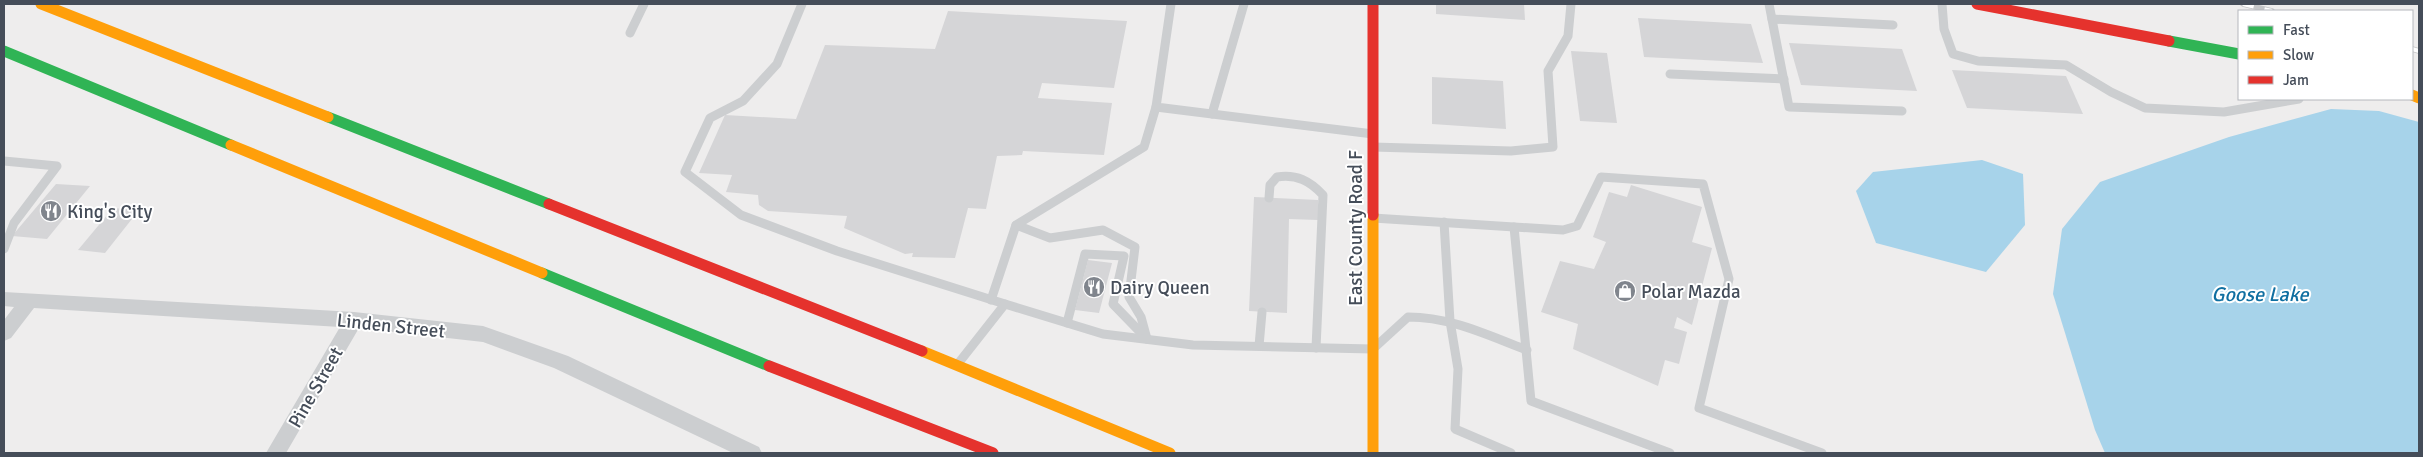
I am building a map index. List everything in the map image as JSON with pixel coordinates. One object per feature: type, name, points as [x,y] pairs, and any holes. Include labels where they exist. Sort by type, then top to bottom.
[{"type":"main road","points":[[41,4],[957,365],[1170,453]]},
{"type":"main road","name":"East County Road F","points":[[1373,4],[1373,453]]},
{"type":"main road","points":[[1978,4],[2238,54]]},
{"type":"main road","points":[[4,51],[706,340],[993,453]]},
{"type":"street","name":"Linden Street","points":[[4,299],[354,320],[483,334],[561,362],[752,453]]},
{"type":"street","points":[[4,333],[29,300]]},
{"type":"street","name":"Pine Street","points":[[276,453],[354,320]]},
{"type":"lane","points":[[630,33],[644,4]]},
{"type":"lane","points":[[802,4],[777,64],[743,101],[710,118],[684,172],[741,215],[837,251],[1103,334],[1193,345],[1373,349],[1408,317],[1432,317],[1526,350]]},
{"type":"lane","points":[[991,300],[1016,225],[1144,147],[1156,107],[1171,4]]},
{"type":"lane","points":[[1212,114],[1244,4]]},
{"type":"lane","points":[[1373,147],[1511,151],[1553,147],[1548,71],[1568,36],[1571,4]]},
{"type":"lane","points":[[1769,4],[1789,107],[1902,111]]},
{"type":"lane","points":[[1942,4],[1944,29],[1953,54],[1978,61],[2066,65],[2111,92],[2145,108],[2224,112],[2293,100]]},
{"type":"lane","points":[[1772,19],[1893,25]]},
{"type":"lane","points":[[1670,74],[1784,79]]},
{"type":"lane","points":[[1156,107],[1373,134]]},
{"type":"lane","points":[[4,161],[57,166],[14,223],[4,249]]},
{"type":"lane","points":[[1269,198],[1270,185],[1277,177],[1290,174],[1310,181],[1323,195],[1316,348]]},
{"type":"lane","points":[[1373,218],[1563,230],[1577,226],[1601,177],[1702,184],[1729,279],[1699,408],[1822,453]]},
{"type":"lane","points":[[1444,222],[1450,322],[1458,369],[1455,429],[1512,453]]},
{"type":"lane","points":[[1016,225],[1050,238],[1102,230],[1135,247],[1129,297],[1141,317],[1147,339]]},
{"type":"lane","points":[[1514,227],[1531,401],[1670,453]]},
{"type":"lane","points":[[1066,323],[1085,254],[1124,256],[1113,304],[1147,339]]},
{"type":"lane","points":[[957,365],[1005,304]]},
{"type":"lane","points":[[1259,346],[1262,312]]},
{"type":"water","name":"Goose Lake","points":[[2331,109],[2379,111],[2419,122],[2419,453],[2105,453],[2095,430],[2053,294],[2062,229],[2100,182],[2229,137]]},
{"type":"water","points":[[1982,160],[2023,174],[2025,225],[1986,272],[1876,243],[1856,191],[1873,172]]},
{"type":"building","points":[[1436,4],[1524,4],[1525,20],[1436,14]]},
{"type":"building","points":[[948,11],[1127,21],[1114,88],[1042,83],[1038,98],[1112,103],[1104,155],[1023,151],[1022,155],[997,156],[986,209],[968,208],[955,258],[912,257],[913,253],[905,254],[844,228],[847,216],[768,211],[759,205],[758,195],[726,192],[732,175],[699,173],[725,115],[796,119],[825,45],[935,49]]},
{"type":"building","points":[[1638,18],[1751,24],[1763,63],[1644,57]]},
{"type":"building","points":[[1789,43],[1902,49],[1917,91],[1801,85]]},
{"type":"building","points":[[1571,51],[1607,53],[1617,123],[1580,121]]},
{"type":"building","points":[[1952,70],[2066,76],[2083,114],[1967,108]]},
{"type":"building","points":[[1432,77],[1503,81],[1506,129],[1432,124]]},
{"type":"building","name":"King's City","points":[[56,184],[90,186],[47,239],[12,236]]},
{"type":"building","name":"Polar Mazda","points":[[1631,185],[1702,207],[1692,242],[1712,248],[1692,325],[1677,317],[1674,328],[1687,332],[1679,364],[1665,360],[1658,386],[1573,349],[1578,324],[1541,312],[1560,261],[1594,269],[1606,242],[1593,237],[1609,192],[1627,197]]},
{"type":"building","points":[[1254,197],[1318,200],[1318,220],[1289,219],[1287,313],[1249,311]]},
{"type":"building","points":[[113,208],[139,210],[105,253],[78,250]]},
{"type":"building","name":"Dairy Queen","points":[[1088,260],[1112,263],[1099,313],[1075,310]]},
{"type":"railway","points":[[2243,4],[2268,10]]},
{"type":"railway","points":[[2413,49],[2419,51]]},
{"type":"traffic: fast","points":[[2169,41],[2238,54]]},
{"type":"traffic: fast","points":[[4,51],[231,145]]},
{"type":"traffic: fast","points":[[328,117],[549,204]]},
{"type":"traffic: fast","points":[[542,273],[769,366]]},
{"type":"traffic: slow","points":[[41,4],[328,117]]},
{"type":"traffic: slow","points":[[2413,95],[2419,98]]},
{"type":"traffic: slow","points":[[231,145],[542,273]]},
{"type":"traffic: slow","points":[[1373,215],[1373,453]]},
{"type":"traffic: slow","points":[[922,351],[1170,453]]},
{"type":"traffic: jam","points":[[1373,4],[1373,215]]},
{"type":"traffic: jam","points":[[1977,4],[2169,41]]},
{"type":"traffic: jam","points":[[549,204],[922,351]]},
{"type":"traffic: jam","points":[[769,366],[993,453]]},
{"type":"place","name":"King's City","points":[[51,211]]},
{"type":"place","name":"Dairy Queen","points":[[1094,287]]},
{"type":"place","name":"Polar Mazda","points":[[1625,291]]}]
